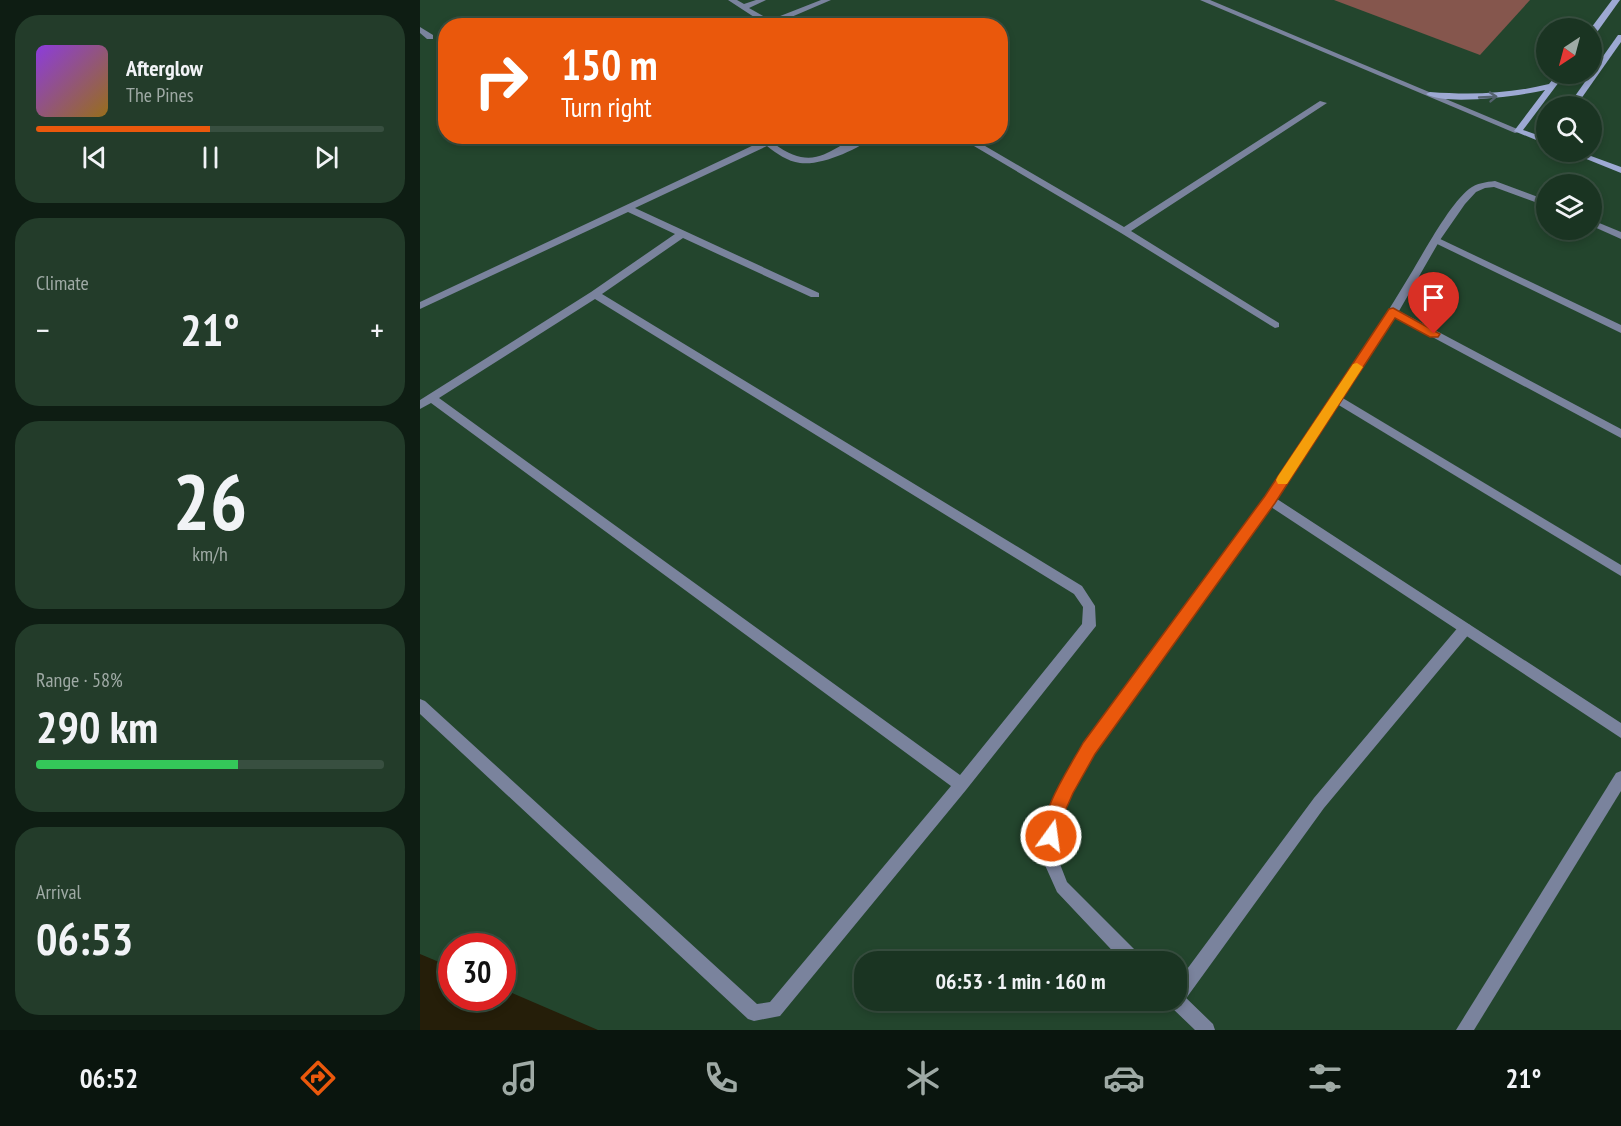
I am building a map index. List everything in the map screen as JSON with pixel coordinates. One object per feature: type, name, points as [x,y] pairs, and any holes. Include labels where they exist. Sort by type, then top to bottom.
[{"type":"street","points":[[732,0],[762,18]]},
{"type":"street","points":[[744,7],[762,0]]},
{"type":"street","points":[[786,18],[826,0]]},
{"type":"street","points":[[1204,0],[1536,137]]},
{"type":"street","points":[[1602,19],[1616,0]]},
{"type":"street","points":[[420,29],[430,37]]},
{"type":"street","points":[[1579,96],[1621,37]]},
{"type":"street","points":[[1430,94],[1485,97],[1517,95],[1551,86]]},
{"type":"street","points":[[1518,131],[1551,86]]},
{"type":"street","points":[[1124,231],[1323,103]]},
{"type":"street","points":[[420,306],[764,144]]},
{"type":"street","points":[[771,144],[792,159],[807,160],[822,158],[853,144]]},
{"type":"street","points":[[975,144],[1124,231],[1275,325]]},
{"type":"street","points":[[1600,162],[1621,170]]},
{"type":"street","points":[[1124,951],[1062,887],[1048,854],[1054,818],[1067,788],[1089,749],[1270,500],[1393,312],[1436,240],[1468,196],[1483,185],[1495,184],[1536,198]]},
{"type":"street","points":[[627,208],[815,295]]},
{"type":"street","points":[[1602,227],[1621,236]]},
{"type":"street","points":[[682,234],[595,294],[425,402],[961,785]]},
{"type":"street","points":[[1436,240],[1621,329]]},
{"type":"street","points":[[420,705],[754,1013],[774,1010],[961,785],[1089,626],[1089,606],[1078,590],[595,294]]},
{"type":"street","points":[[1393,312],[1621,434]]},
{"type":"street","points":[[1336,398],[1621,571]]},
{"type":"street","points":[[1270,500],[1465,629],[1619,726]]},
{"type":"street","points":[[1187,984],[1318,803],[1465,629]]},
{"type":"street","points":[[1464,1030],[1621,778]]},
{"type":"street","points":[[1187,1010],[1207,1030]]},
{"type":"shaded area","points":[[1334,0],[1530,0],[1480,55]]},
{"type":"shaded area","points":[[420,954],[438,962],[438,1011],[516,1011],[516,995],[598,1030],[420,1030]]},
{"type":"slow traffic","points":[[1283,480],[1357,367]]},
{"type":"route","points":[[1051,836],[1054,818],[1067,788],[1089,749],[1270,500],[1393,312],[1434,334]]}]
